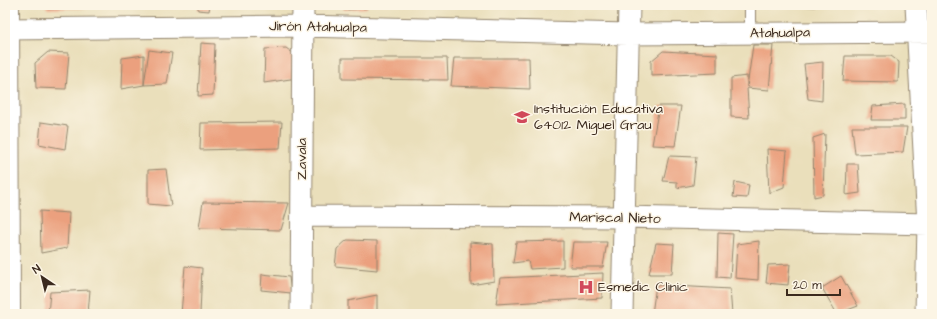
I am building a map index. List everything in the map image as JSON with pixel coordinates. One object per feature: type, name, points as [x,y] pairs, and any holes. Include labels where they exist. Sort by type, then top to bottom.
[{"type":"main road","points":[[8,5],[6,29],[9,314]]},
{"type":"street","name":"Zavala","points":[[301,314],[303,5]]},
{"type":"street","points":[[622,314],[629,5]]},
{"type":"street","points":[[916,5],[924,32],[928,224],[926,314]]},
{"type":"street","name":"Jirón Atahualpa","points":[[6,29],[303,26],[628,34]]},
{"type":"street","name":"Atahualpa","points":[[628,34],[924,32]]},
{"type":"street","name":"Mariscal Nieto","points":[[302,216],[624,217],[928,224]]},
{"type":"lane","points":[[750,5],[750,34]]},
{"type":"building","points":[[45,5],[90,5],[90,8],[48,9]]},
{"type":"building","points":[[198,5],[210,5],[209,11],[198,10]]},
{"type":"building","points":[[341,5],[367,5],[367,8],[344,10]]},
{"type":"building","points":[[815,5],[815,7],[796,6]]},
{"type":"building","points":[[201,43],[215,44],[213,95],[198,96]]},
{"type":"building","points":[[753,45],[773,45],[769,90],[747,88],[749,118],[731,117],[731,78],[747,76],[747,87]]},
{"type":"building","points":[[286,48],[293,53],[297,78],[264,83],[265,49]]},
{"type":"building","points":[[149,50],[172,53],[167,84],[144,85]]},
{"type":"building","points":[[663,51],[717,54],[717,73],[651,76],[651,61]]},
{"type":"building","points":[[48,52],[69,53],[66,89],[36,88],[35,63]]},
{"type":"building","points":[[144,55],[144,85],[121,89],[122,58]]},
{"type":"building","points":[[845,56],[891,56],[899,62],[898,82],[843,81]]},
{"type":"building","points":[[342,58],[447,58],[448,80],[342,79]]},
{"type":"building","points":[[454,58],[529,58],[530,89],[451,86]]},
{"type":"building","points":[[823,62],[822,101],[808,99],[804,64]]},
{"type":"building","points":[[905,104],[905,120],[871,120],[873,106]]},
{"type":"building","points":[[659,106],[681,106],[675,146],[652,145]]},
{"type":"building","points":[[41,122],[68,126],[65,149],[39,144]]},
{"type":"building","points":[[282,122],[280,148],[200,150],[201,123]]},
{"type":"building","points":[[852,127],[907,127],[903,152],[855,154]]},
{"type":"building","points":[[825,134],[823,195],[814,197],[813,138]]},
{"type":"building","points":[[767,149],[787,151],[784,187],[769,193]]},
{"type":"building","points":[[669,156],[696,157],[693,185],[677,188],[677,182],[663,181]]},
{"type":"building","points":[[847,164],[858,164],[860,193],[846,195]]},
{"type":"building","points":[[166,169],[171,206],[148,204],[148,170]]},
{"type":"building","points":[[735,182],[749,185],[747,198],[733,197]]},
{"type":"building","points":[[203,202],[289,203],[281,230],[199,228]]},
{"type":"building","points":[[40,211],[69,213],[67,248],[41,253]]},
{"type":"building","points":[[718,233],[733,234],[730,278],[717,277]]},
{"type":"building","points":[[347,240],[377,241],[377,270],[335,266],[337,249]]},
{"type":"building","points":[[563,241],[563,267],[530,269],[528,261],[513,263],[516,242]]},
{"type":"building","points":[[759,241],[758,280],[735,278],[737,244]]},
{"type":"building","points":[[470,242],[493,244],[494,281],[471,285]]},
{"type":"building","points":[[573,242],[607,242],[603,267],[570,267]]},
{"type":"building","points":[[656,243],[674,244],[672,274],[649,274]]},
{"type":"building","points":[[790,264],[788,285],[766,283],[768,265]]},
{"type":"building","points":[[185,266],[202,268],[200,314],[181,314]]},
{"type":"building","points":[[603,273],[602,298],[496,304],[500,278]]},
{"type":"building","points":[[262,274],[289,277],[291,293],[261,290]]},
{"type":"building","points":[[841,276],[858,306],[837,314],[822,288]]},
{"type":"building","points":[[656,285],[730,289],[732,314],[652,314]]},
{"type":"building","points":[[90,290],[88,314],[48,314],[50,292]]},
{"type":"building","points":[[377,295],[377,314],[348,314],[348,301]]},
{"type":"place","name":"Institución Educativa 64012 Miguel Grau","points":[[522,117]]},
{"type":"place","name":"Esmedic Clinic","points":[[586,287]]}]
